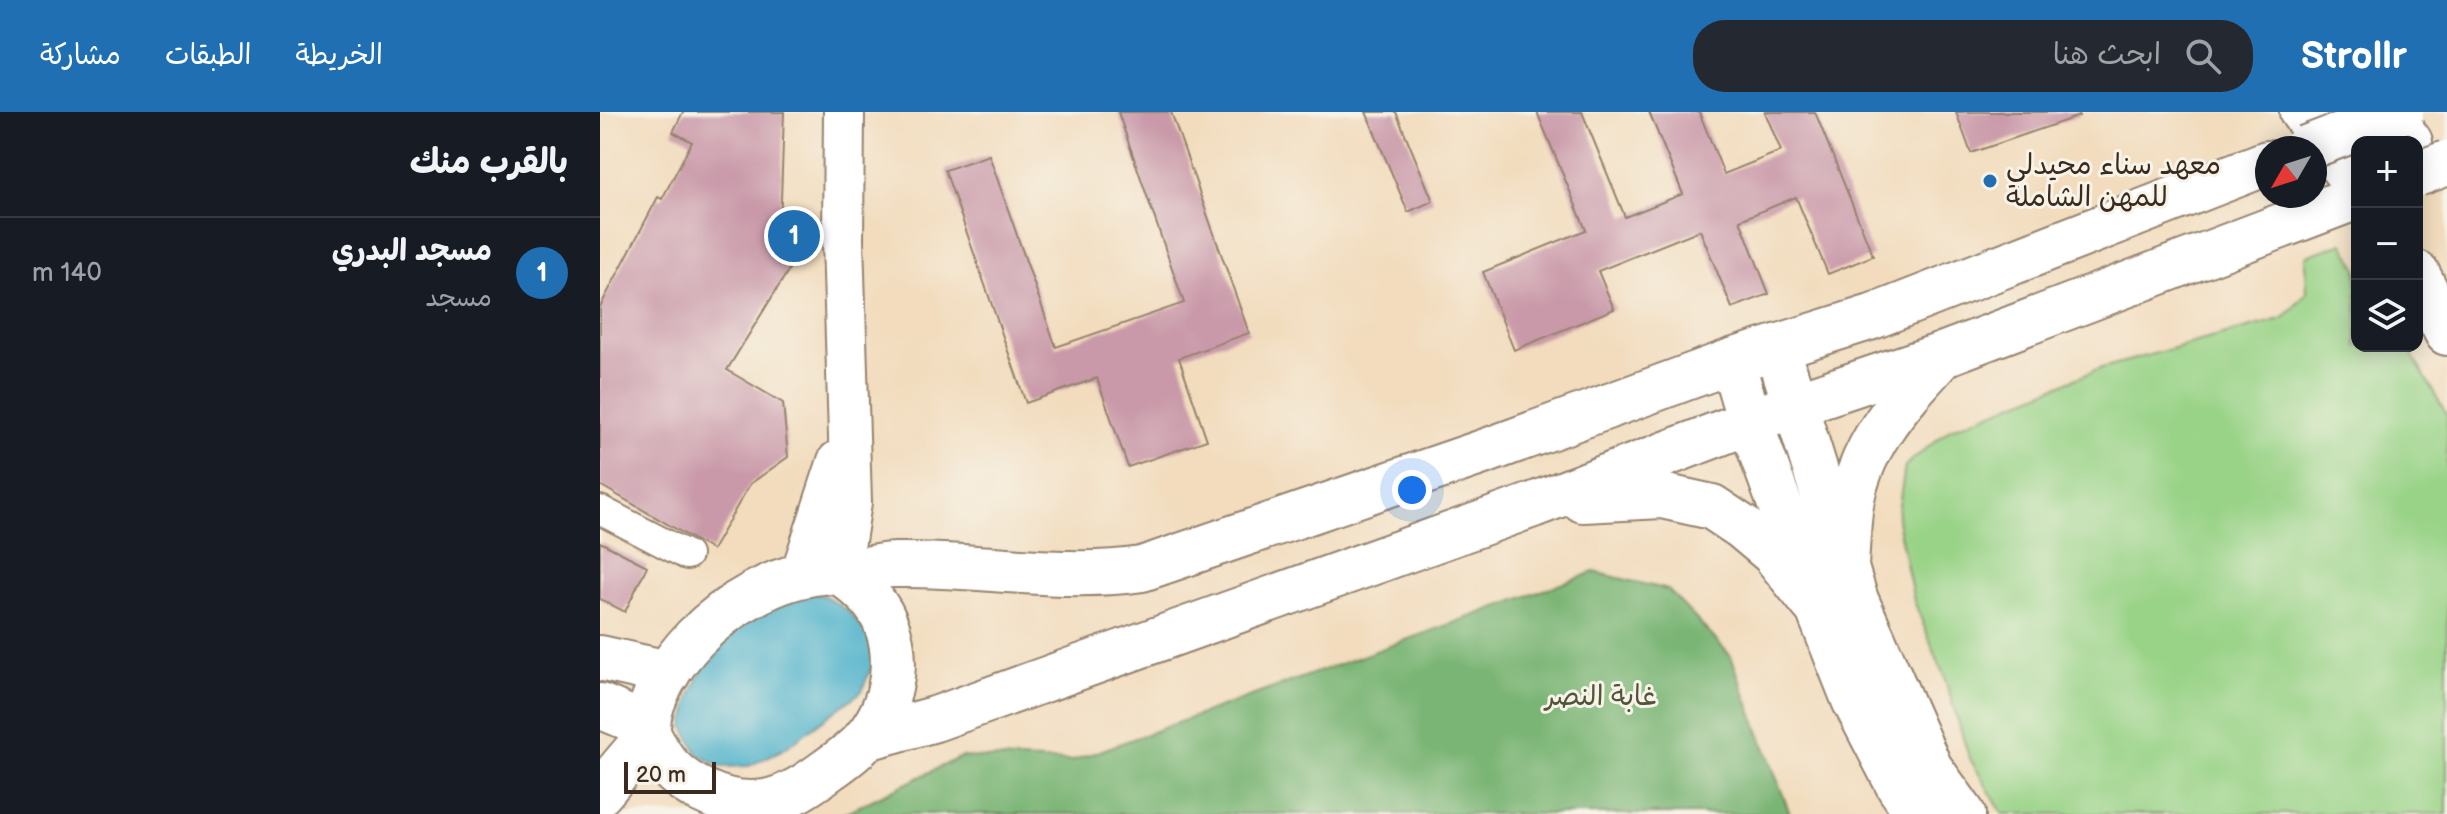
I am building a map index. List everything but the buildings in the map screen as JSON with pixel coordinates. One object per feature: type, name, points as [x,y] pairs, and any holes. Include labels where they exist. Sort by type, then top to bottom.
[{"type":"main road","points":[[827,575],[851,502],[843,240],[844,112]]},
{"type":"main road","points":[[2302,112],[2351,179]]},
{"type":"main road","points":[[2387,112],[2405,136]]},
{"type":"main road","points":[[2327,140],[2401,112]]},
{"type":"main road","points":[[2423,160],[2447,192]]},
{"type":"main road","points":[[2423,172],[2447,163]]},
{"type":"main road","points":[[600,793],[648,731],[652,704],[668,673],[695,638],[727,610],[757,592],[827,575],[891,565],[1121,572],[1142,569],[1489,450],[1732,361],[1872,317],[2255,167]]},
{"type":"main road","points":[[866,738],[935,719],[1533,505],[1796,404],[1942,355],[2351,199]]},
{"type":"main road","points":[[2423,279],[2447,309]]},
{"type":"main road","points":[[2421,280],[2447,333]]},
{"type":"main road","points":[[1777,347],[1856,600],[1930,768],[1963,814]]},
{"type":"main road","points":[[1846,567],[1850,509],[1868,449],[1891,414],[1942,355]]},
{"type":"main road","points":[[1732,361],[1750,422],[1854,700],[1899,787],[1918,814]]},
{"type":"main road","points":[[1533,505],[1662,496],[1712,507],[1773,553],[1818,609]]},
{"type":"main road","points":[[1247,533],[1269,600]]},
{"type":"main road","points":[[600,706],[648,731],[664,763],[693,787],[756,808],[791,794],[818,777],[866,738],[886,706],[894,670],[889,632],[871,599],[827,575]]},
{"type":"main road","points":[[600,658],[668,673]]},
{"type":"street","points":[[600,510],[687,555]]},
{"type":"green space","points":[[2343,243],[2351,257],[2351,352],[2410,352],[2447,415],[2447,814],[2003,814],[1969,757],[1944,676],[1914,601],[1897,520],[1905,466],[1950,429],[2102,368],[2284,318],[2307,293],[2306,256]]},
{"type":"green space","name":"غابة النصر","points":[[1594,572],[1668,590],[1731,656],[1790,814],[843,814],[961,757],[1072,761]]},
{"type":"water","points":[[804,591],[825,596],[847,610],[869,635],[873,663],[862,691],[784,749],[749,766],[721,767],[698,754],[684,727],[690,698],[704,664],[724,638],[760,611]]},
{"type":"place","name":"معهد سناء محيدلي للمهن الشاملة","points":[[1990,181]]},
{"type":"place","name":"مسجد البدري","points":[[794,236]]}]
